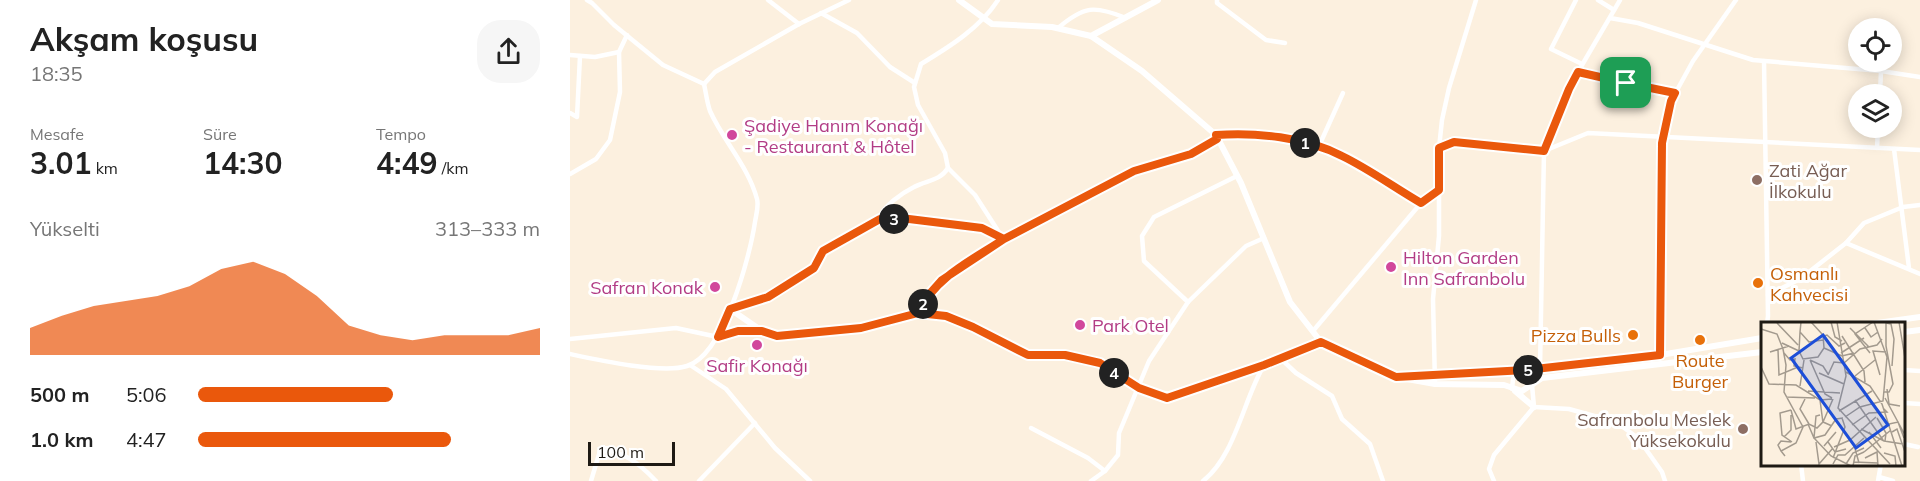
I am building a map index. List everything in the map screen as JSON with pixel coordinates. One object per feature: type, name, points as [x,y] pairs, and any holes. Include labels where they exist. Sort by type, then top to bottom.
[{"type":"street","points":[[768,0],[799,24]]},
{"type":"street","points":[[704,84],[716,72],[799,24],[849,0]]},
{"type":"street","points":[[959,0],[992,24],[1058,28],[1090,36],[1142,71],[1216,137],[1237,176],[1290,302],[1321,342],[1396,377],[1435,384],[1504,385],[1534,407],[1569,409],[1616,422],[1638,438],[1662,472],[1665,481]]},
{"type":"street","points":[[998,0],[984,18],[954,44],[921,64],[914,87],[918,105],[945,153],[948,168],[975,195],[1004,239]]},
{"type":"street","points":[[1090,36],[1158,0]]},
{"type":"street","points":[[1217,0],[1217,3],[1225,10],[1266,40],[1285,43]]},
{"type":"street","points":[[1435,384],[1432,299],[1439,236],[1439,148],[1449,88],[1476,0]]},
{"type":"street","points":[[1576,0],[1551,49],[1582,64]]},
{"type":"street","points":[[1598,0],[1614,10]]},
{"type":"street","points":[[1540,369],[1544,151],[1569,89],[1620,0]]},
{"type":"street","points":[[1660,355],[1663,135],[1675,93],[1693,61],[1736,0]]},
{"type":"street","points":[[591,1],[614,26],[663,65],[704,84]]},
{"type":"street","points":[[1058,28],[1076,13],[1090,9],[1111,12],[1126,18]]},
{"type":"street","points":[[821,13],[857,33],[890,67],[915,83]]},
{"type":"street","points":[[1610,18],[1638,23],[1753,60],[1848,68]]},
{"type":"street","points":[[570,174],[596,159],[610,140],[620,92],[620,52],[627,35]]},
{"type":"street","points":[[570,55],[595,57],[620,52]]},
{"type":"street","points":[[570,113],[577,117],[580,56]]},
{"type":"street","points":[[1764,61],[1767,322]]},
{"type":"street","points":[[1578,72],[1675,93]]},
{"type":"street","points":[[1888,72],[1920,77]]},
{"type":"street","points":[[570,354],[672,369],[690,366],[718,337],[752,248],[758,202],[747,172],[710,109],[704,84]]},
{"type":"street","points":[[1319,146],[1343,93]]},
{"type":"street","points":[[918,313],[926,298],[942,280],[1004,239],[1134,171],[1191,154],[1216,137],[1245,133],[1319,146],[1341,155],[1421,203]]},
{"type":"street","points":[[1439,148],[1454,142],[1544,151],[1588,133],[1663,135],[1920,150]]},
{"type":"street","points":[[1877,148],[1878,138]]},
{"type":"street","points":[[1894,149],[1910,268]]},
{"type":"street","points":[[730,309],[768,297],[814,268],[823,251],[878,220],[886,208],[902,194],[940,177],[948,168]]},
{"type":"street","points":[[1188,302],[1144,261],[1142,236],[1154,217],[1237,176]]},
{"type":"street","points":[[1312,331],[1421,203],[1439,190]]},
{"type":"street","points":[[1768,295],[1800,279],[1846,243],[1864,224],[1902,207],[1920,205]]},
{"type":"street","points":[[878,220],[909,219],[973,226],[1004,239]]},
{"type":"street","points":[[1091,481],[1105,471],[1118,455],[1119,433],[1149,360],[1188,302],[1246,246],[1263,238]]},
{"type":"street","points":[[1846,243],[1920,274]]},
{"type":"street","points":[[730,309],[762,331],[777,336],[861,328],[918,313],[946,316],[1028,355],[1065,355],[1100,363],[1139,388],[1167,398],[1264,365],[1321,342]]},
{"type":"street","points":[[1768,316],[1772,322]]},
{"type":"street","points":[[1884,322],[1920,317]]},
{"type":"street","points":[[570,339],[582,340],[676,328],[718,337],[738,331],[762,331]]},
{"type":"street","points":[[1905,332],[1920,330]]},
{"type":"street","points":[[1396,377],[1540,369],[1660,355],[1761,338]]},
{"type":"street","points":[[1512,389],[1522,391],[1542,378],[1761,352]]},
{"type":"street","points":[[1280,358],[1296,373],[1332,396],[1342,419],[1370,444],[1383,481]]},
{"type":"street","points":[[1203,481],[1212,473],[1230,443],[1253,383],[1264,365]]},
{"type":"street","points":[[690,366],[726,389],[775,448],[810,481]]},
{"type":"street","points":[[1494,481],[1489,469],[1494,455],[1534,407],[1532,386],[1526,370]]},
{"type":"street","points":[[1905,370],[1920,371]]},
{"type":"street","points":[[1512,389],[1513,379],[1518,371]]},
{"type":"street","points":[[699,481],[755,423]]},
{"type":"street","points":[[1031,428],[1088,458],[1105,471]]},
{"type":"street","points":[[1919,447],[1920,440]]},
{"type":"street","points":[[591,481],[600,451],[610,450],[642,466],[656,481]]},
{"type":"street","points":[[1801,466],[1803,481]]},
{"type":"street","points":[[1879,479],[1893,481]]},
{"type":"place","name":"Şadiye Hanım Konağı - Restaurant & Hôtel","points":[[732,135]]},
{"type":"place","name":"Zati Ağar İlkokulu","points":[[1757,180]]},
{"type":"place","name":"Hilton Garden Inn Safranbolu","points":[[1391,267]]},
{"type":"place","name":"Osmanlı Kahvecisi","points":[[1758,283]]},
{"type":"place","name":"Safran Konak","points":[[715,287]]},
{"type":"place","name":"Park Otel","points":[[1080,325]]},
{"type":"place","name":"Pizza Bulls","points":[[1633,335]]},
{"type":"place","name":"Route Burger","points":[[1700,340]]},
{"type":"place","name":"Safir Konağı","points":[[757,345]]},
{"type":"place","name":"Safranbolu Meslek Yüksekokulu","points":[[1743,429]]},
{"type":"route","points":[[1626,83],[1578,72],[1544,151],[1454,142],[1439,148],[1439,190],[1421,203],[1341,155],[1319,146],[1245,133],[1216,135],[1217,139],[1191,154],[1134,171],[1004,239],[942,280],[926,298],[918,313],[861,328],[777,336],[762,331],[738,331],[718,337],[730,309],[768,297],[814,268],[823,251],[880,219],[909,219],[982,228],[1004,239],[942,280],[926,298],[918,313],[946,316],[1028,355],[1065,355],[1100,363],[1139,388],[1167,398],[1264,365],[1321,342],[1396,377],[1526,370],[1660,355],[1662,143],[1671,101],[1675,93],[1626,83]]}]
